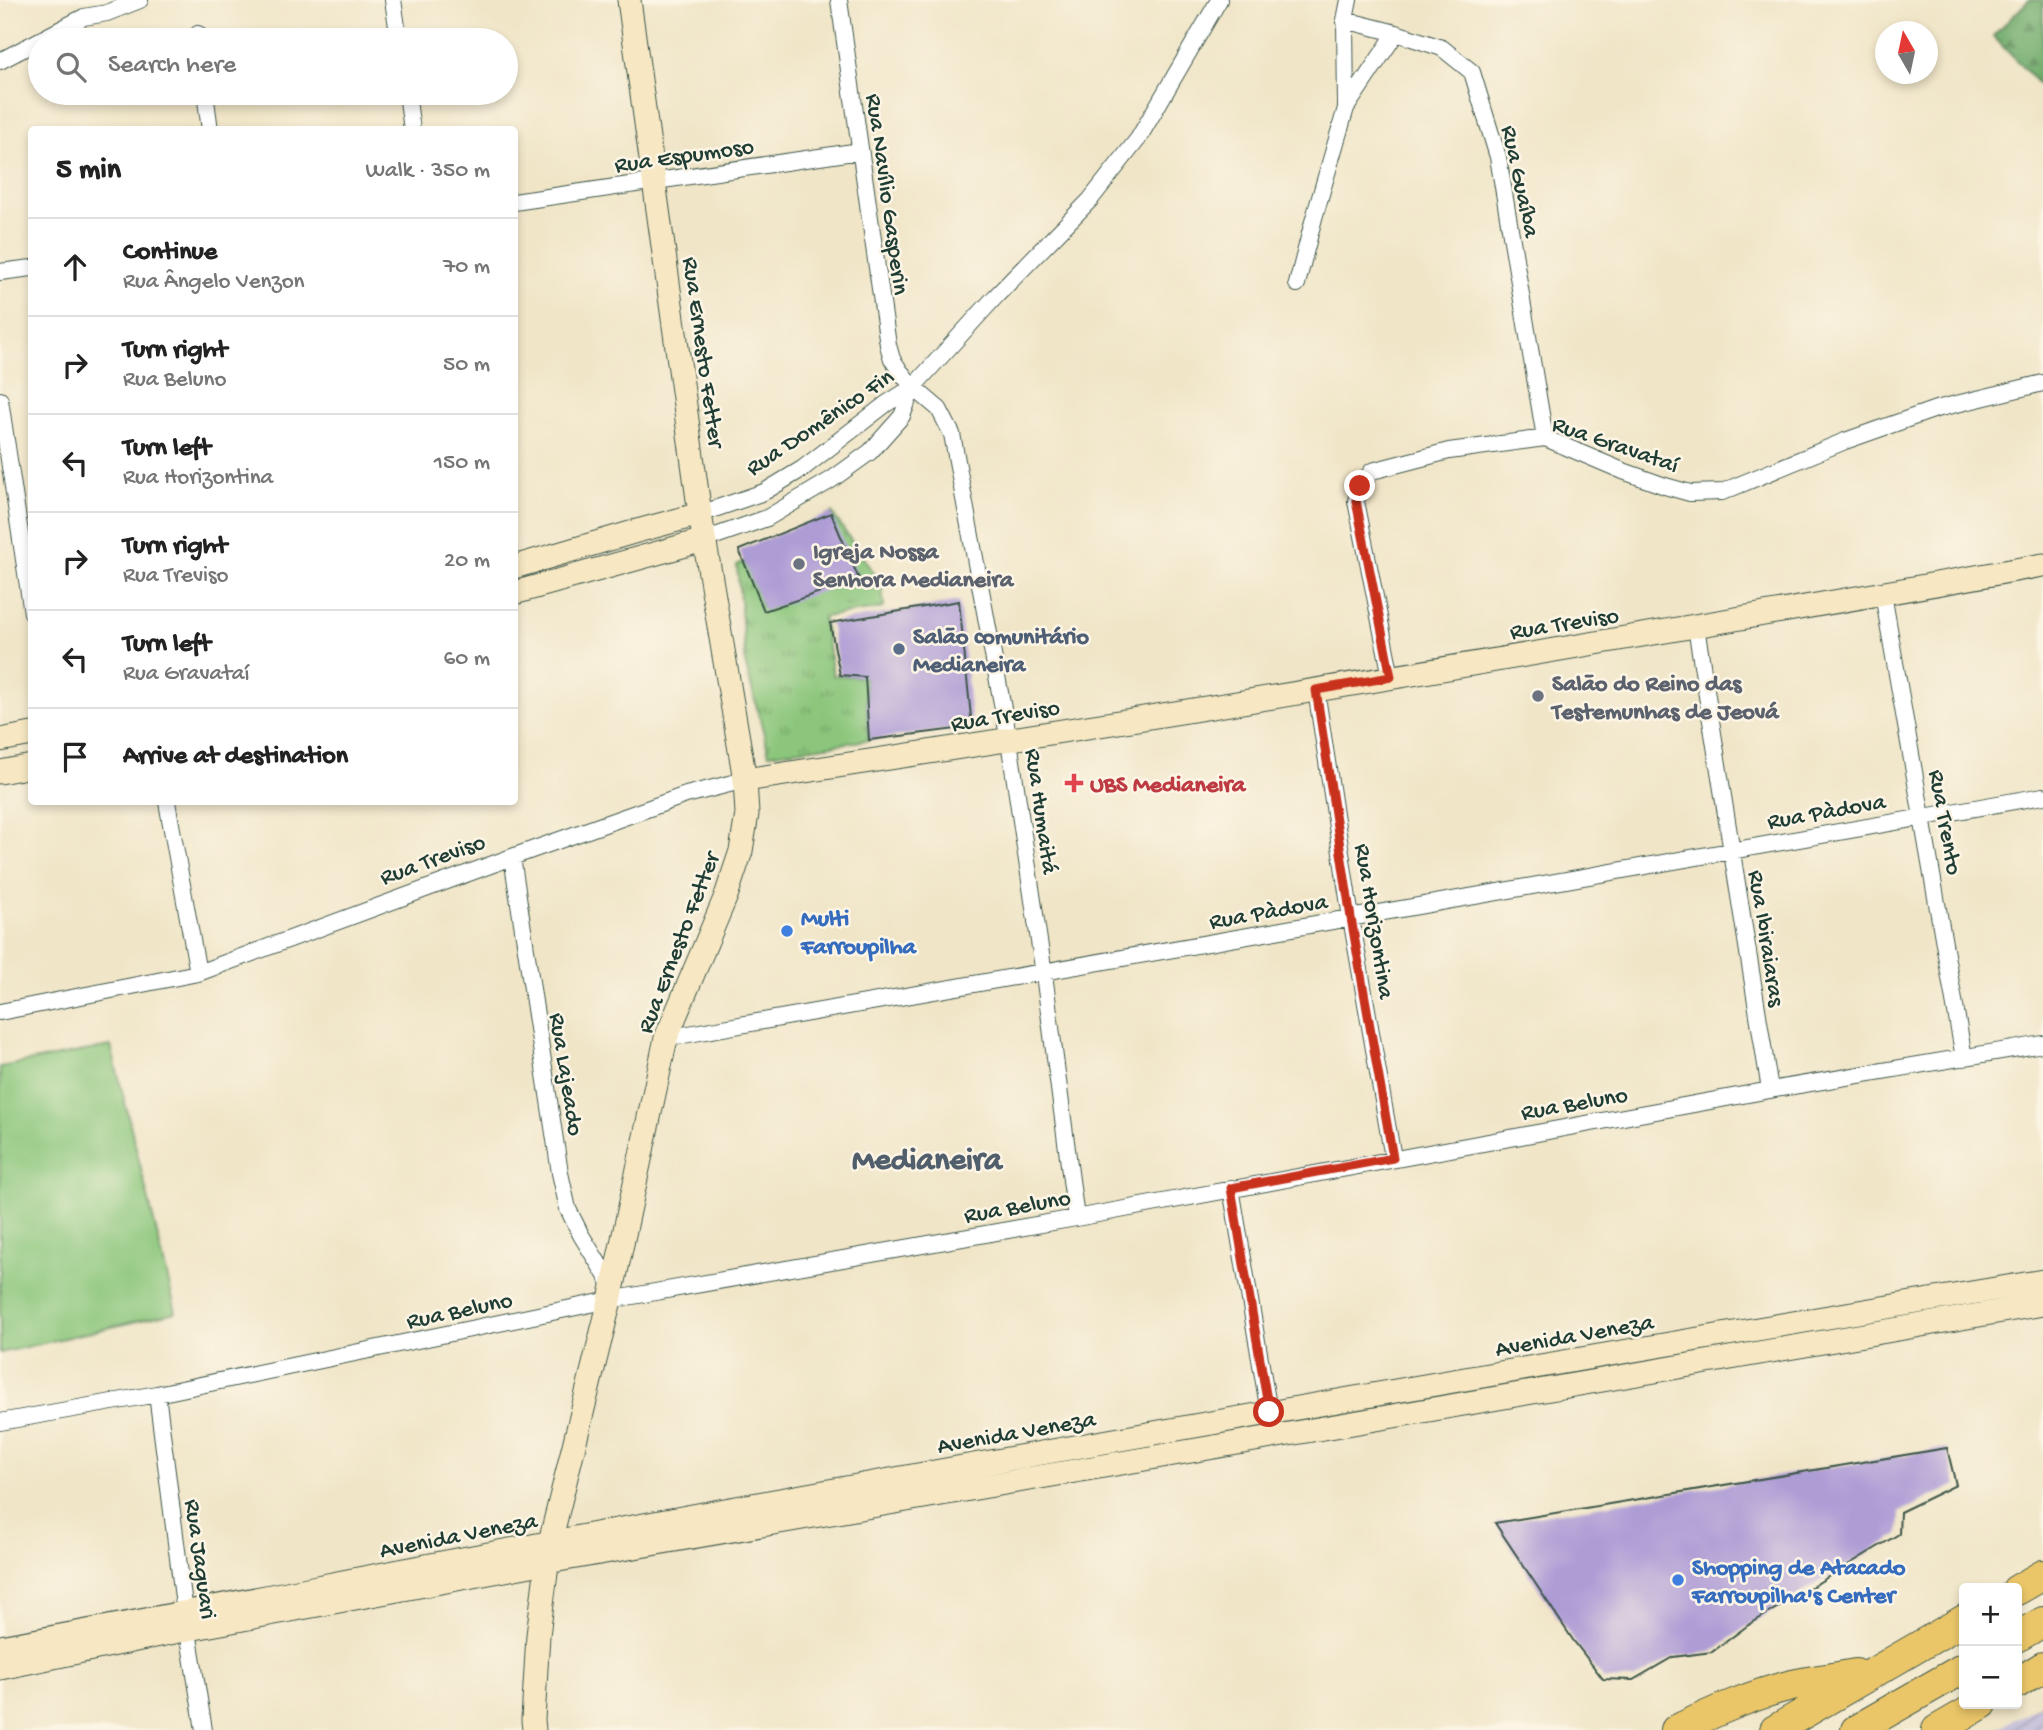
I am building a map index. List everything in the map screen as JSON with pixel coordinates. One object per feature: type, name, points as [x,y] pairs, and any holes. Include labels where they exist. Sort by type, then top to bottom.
[{"type":"highway","points":[[2022,1587],[2043,1576]]},
{"type":"highway","points":[[2022,1634],[2043,1622]]},
{"type":"highway","points":[[1775,1730],[1959,1623]]},
{"type":"highway","points":[[2022,1680],[2043,1667]]},
{"type":"highway","points":[[1676,1730],[1758,1694],[1794,1684],[1874,1671]]},
{"type":"highway","points":[[1856,1730],[1959,1671]]},
{"type":"highway","points":[[1937,1730],[1973,1709]]},
{"type":"main road","name":"Rua Ernesto Fetter","points":[[534,1730],[538,1635],[549,1552],[611,1294],[666,1038],[726,896],[741,850],[747,814],[745,780],[700,514],[629,0]]},
{"type":"main road","name":"Rua Domênico Fin","points":[[518,566],[700,514]]},
{"type":"main road","name":"Rua Domênico Fin","points":[[518,592],[704,540]]},
{"type":"main road","name":"Rua Treviso","points":[[745,780],[1009,741],[1696,627],[2043,565]]},
{"type":"main road","points":[[0,740],[28,735]]},
{"type":"main road","points":[[0,772],[28,767]]},
{"type":"main road","name":"Avenida Veneza","points":[[0,1647],[187,1621],[1269,1412],[2043,1281]]},
{"type":"main road","name":"Avenida Veneza","points":[[549,1552],[1392,1416],[2043,1304]]},
{"type":"main road","points":[[1898,1305],[1904,1328]]},
{"type":"main road","points":[[1703,1339],[1707,1362]]},
{"type":"main road","points":[[1507,1372],[1511,1396]]},
{"type":"main road","points":[[1388,1392],[1392,1416]]},
{"type":"main road","name":"Avenida Veneza","points":[[0,1668],[187,1621]]},
{"type":"street","points":[[63,28],[84,17],[104,0]]},
{"type":"street","points":[[84,17],[107,13],[140,0]]},
{"type":"street","points":[[393,0],[397,28]]},
{"type":"street","name":"Rua Navílio Gasperin","points":[[839,0],[888,345],[895,365],[913,387]]},
{"type":"street","points":[[913,387],[1098,189],[1138,139],[1219,0]]},
{"type":"street","points":[[1297,285],[1346,108],[1345,20],[1349,0]]},
{"type":"street","name":"Rua Guaíba","points":[[1345,20],[1442,48],[1472,72],[1498,157],[1545,438]]},
{"type":"street","points":[[1346,108],[1396,33]]},
{"type":"street","points":[[0,61],[28,46]]},
{"type":"street","points":[[207,105],[209,126]]},
{"type":"street","points":[[409,105],[411,126]]},
{"type":"street","name":"Rua Espumoso","points":[[518,201],[860,151]]},
{"type":"street","points":[[0,272],[28,268]]},
{"type":"street","name":"Rua Gravataí","points":[[1391,677],[1356,501],[1360,486],[1373,471],[1449,451],[1545,438],[1665,486],[1689,493],[1722,492],[1845,441],[1936,409],[2043,383]]},
{"type":"street","name":"Rua Domênico Fin","points":[[700,514],[764,492],[802,469],[886,404],[913,387]]},
{"type":"street","name":"Rua Domênico Fin","points":[[704,540],[767,518],[831,480],[870,452],[902,416],[913,387]]},
{"type":"street","name":"Rua Humaitá","points":[[913,387],[939,409],[952,434],[1009,741],[1044,974],[1076,1218]]},
{"type":"street","points":[[0,400],[28,586]]},
{"type":"street","name":"Rua Trento","points":[[1883,594],[1964,1058]]},
{"type":"street","name":"Rua Ibiraiaras","points":[[1696,627],[1770,1090]]},
{"type":"street","name":"Rua Horizontina","points":[[1316,690],[1351,918],[1393,1158]]},
{"type":"street","name":"Rua Treviso","points":[[0,1012],[198,973],[686,795],[745,780]]},
{"type":"street","name":"Rua Pàdova","points":[[666,1038],[1044,974],[1731,849],[2043,796]]},
{"type":"street","points":[[168,805],[198,973]]},
{"type":"street","name":"Rua Lajeado","points":[[512,857],[565,1197],[580,1236],[611,1294]]},
{"type":"street","name":"Rua Beluno","points":[[0,1422],[157,1394],[611,1294],[1076,1218],[1770,1090],[2043,1044]]},
{"type":"street","points":[[1231,1188],[1269,1412]]},
{"type":"street","name":"Rua Jaguari","points":[[157,1394],[204,1730]]},
{"type":"shaded area","points":[[2043,1703],[2043,1730],[1996,1730]]},
{"type":"green space","points":[[2029,0],[2043,0],[2043,89],[1993,36]]},
{"type":"green space","points":[[832,513],[882,585],[884,608],[823,617],[833,675],[865,677],[869,740],[769,754],[746,666],[737,565]]},
{"type":"green space","points":[[111,1046],[176,1312],[0,1353],[0,1067]]},
{"type":"building","name":"Igreja Nossa Senhora Medianeira","points":[[831,513],[859,579],[764,611],[739,550]]},
{"type":"building","name":"Salão comunitário Medianeira","points":[[959,601],[972,727],[869,740],[865,677],[840,675],[830,623]]},
{"type":"building","name":"Shopping de Atacado Farroupilha's Center","points":[[1947,1448],[1956,1485],[1900,1512],[1899,1534],[1747,1626],[1712,1652],[1673,1657],[1633,1680],[1603,1679],[1573,1640],[1495,1523]]},
{"type":"place","name":"Igreja Nossa Senhora Medianeira","points":[[799,564]]},
{"type":"place","name":"Salão comunitário Medianeira","points":[[899,649]]},
{"type":"place","name":"Salão do Reino das Testemunhas de Jeová","points":[[1538,696]]},
{"type":"place","name":"UBS Medianeira","points":[[1074,783]]},
{"type":"place","name":"Multi Farroupilha","points":[[787,931]]},
{"type":"place","name":"Shopping de Atacado Farroupilha's Center","points":[[1678,1580]]},
{"type":"district","name":"Medianeira","points":[[927,1157]]},
{"type":"route","points":[[1269,1412],[1231,1188],[1393,1158],[1351,918],[1316,690],[1391,677],[1356,501],[1360,486]]}]
